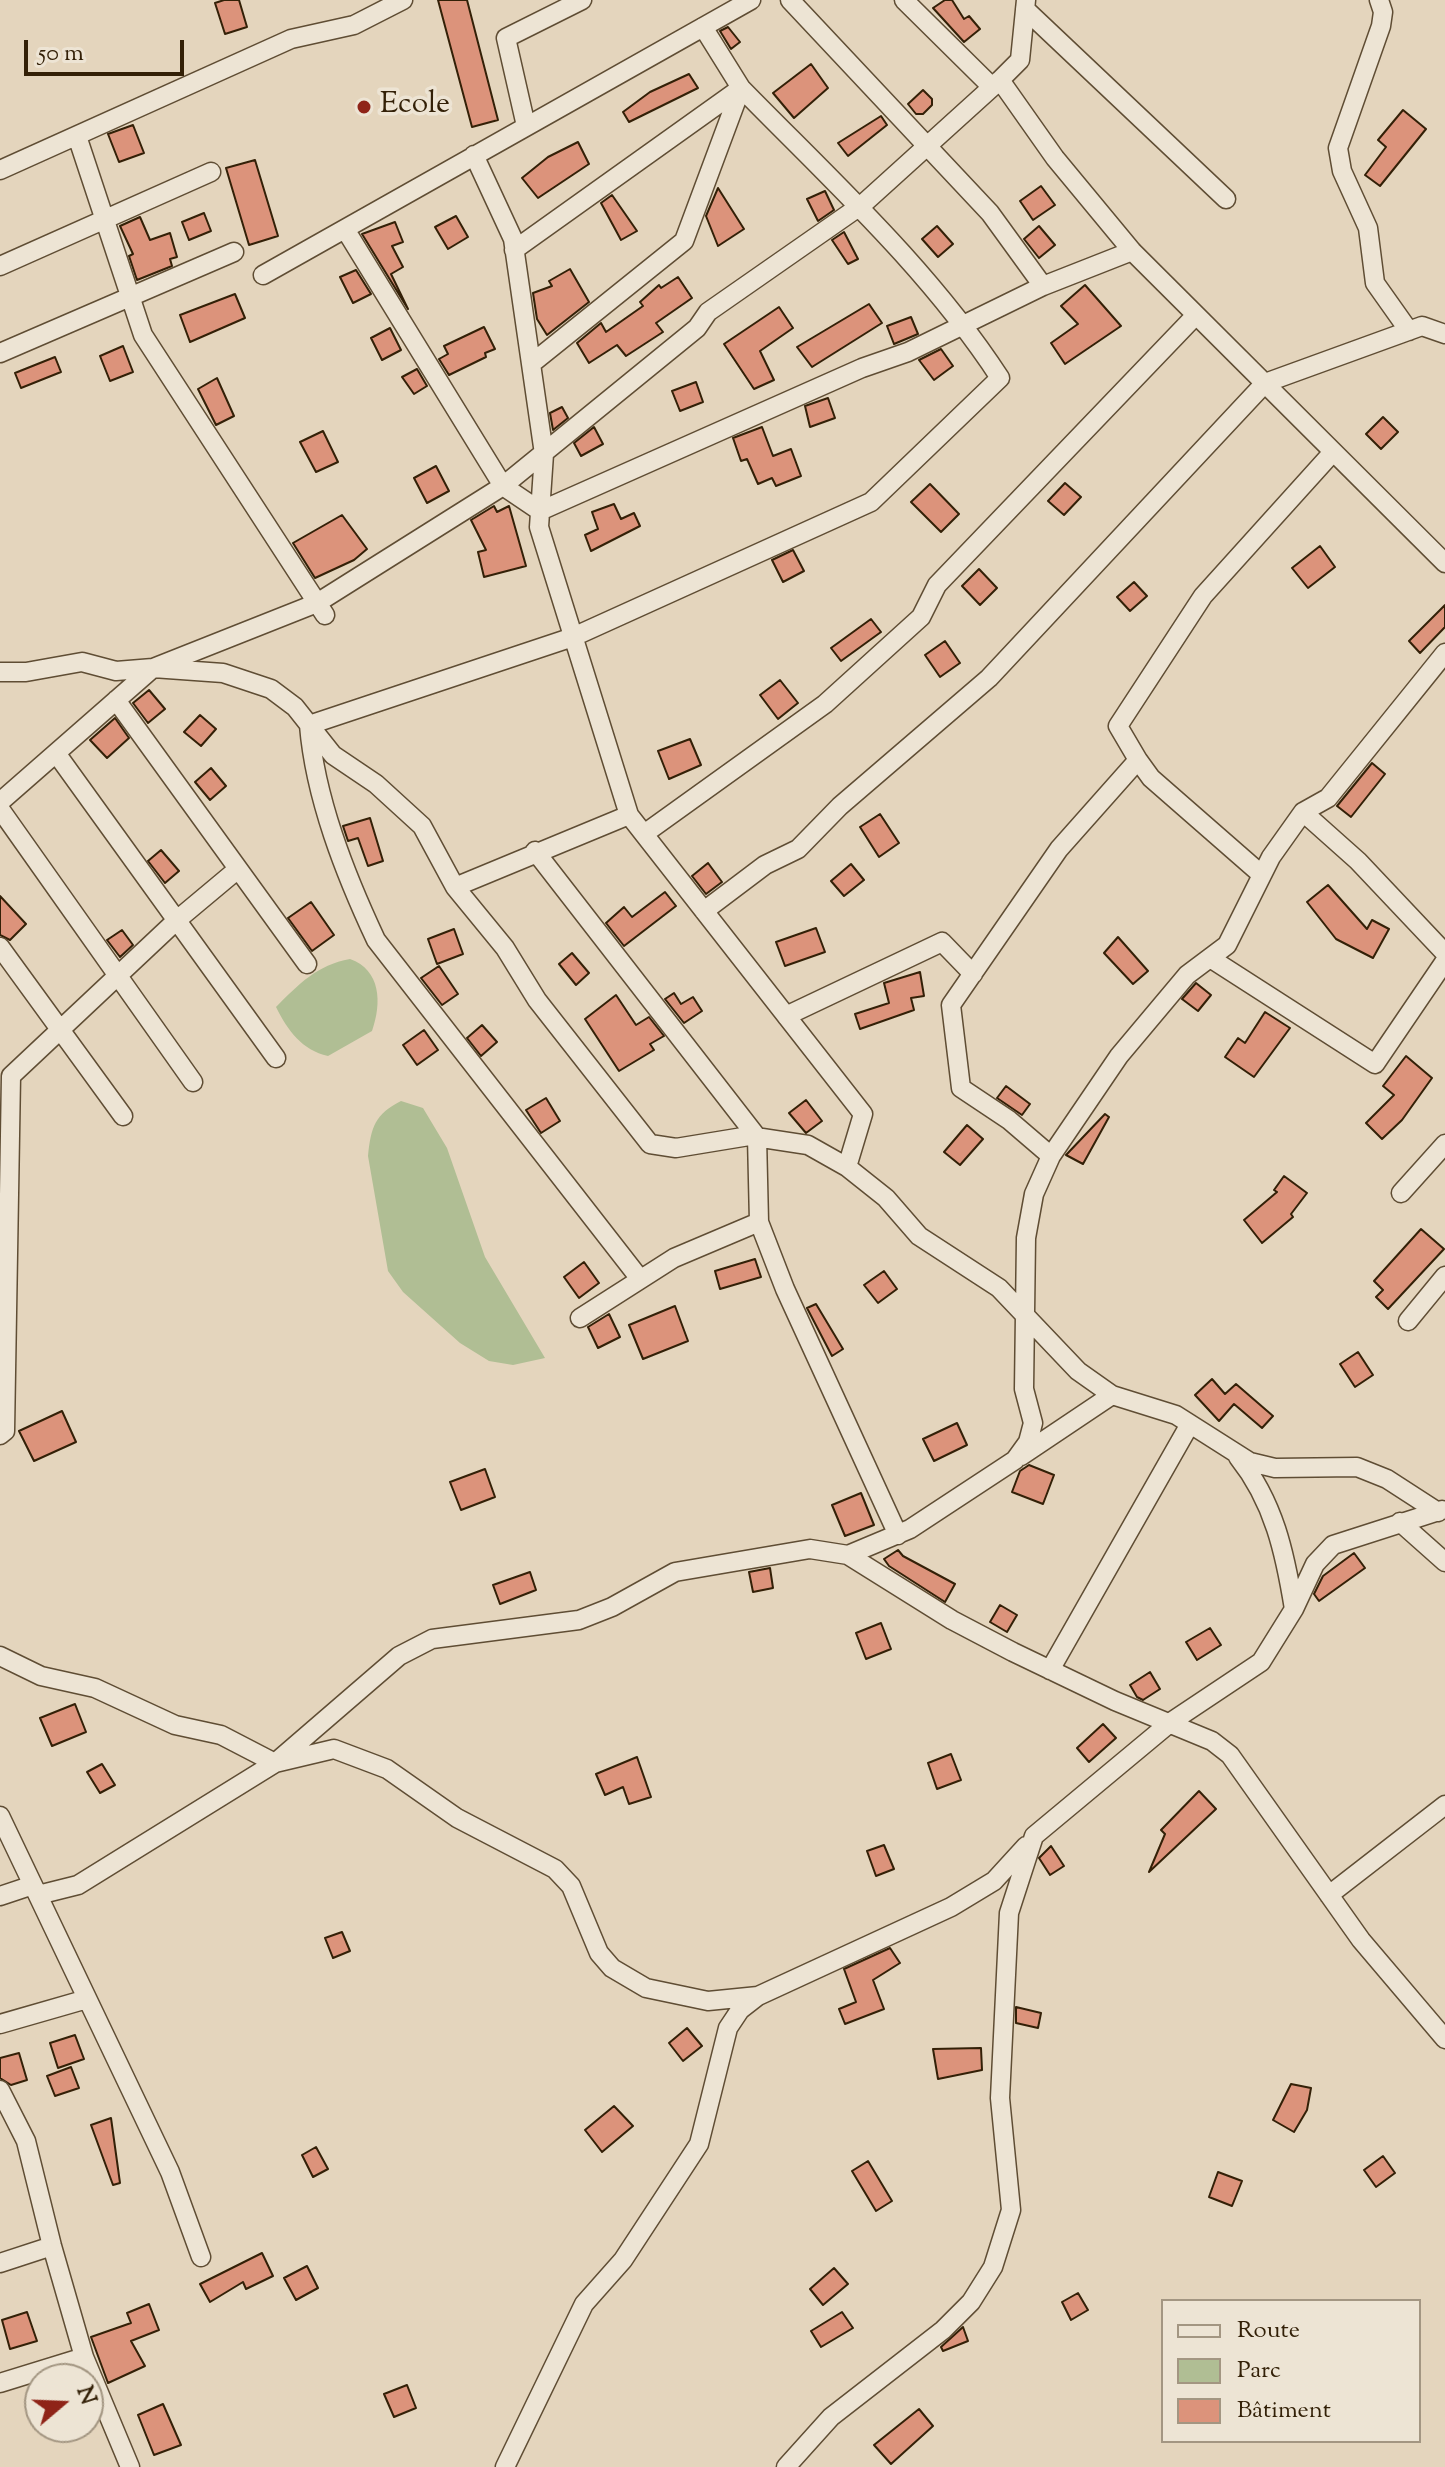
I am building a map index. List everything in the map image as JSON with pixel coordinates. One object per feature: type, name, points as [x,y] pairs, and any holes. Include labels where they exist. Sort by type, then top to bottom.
[{"type":"street","points":[[0,170],[291,39],[354,25],[403,0]]},
{"type":"street","points":[[526,126],[506,38],[582,0]]},
{"type":"street","points":[[263,275],[751,0]]},
{"type":"street","points":[[790,0],[990,213],[1043,286]]},
{"type":"street","points":[[904,0],[996,84],[1132,251],[1445,563]]},
{"type":"street","points":[[1379,0],[1383,12],[1381,26],[1338,148],[1342,171],[1368,228],[1375,283],[1409,331]]},
{"type":"street","points":[[0,802],[153,668],[321,609],[503,486],[697,328],[708,312],[857,207],[996,84],[1020,60],[1025,4]]},
{"type":"street","points":[[1025,4],[1226,199]]},
{"type":"street","points":[[309,725],[573,637],[871,502],[1000,378],[965,324],[741,88],[703,27]]},
{"type":"street","points":[[514,250],[741,88]]},
{"type":"street","points":[[531,364],[684,241],[741,88]]},
{"type":"street","points":[[77,136],[143,335],[321,609]]},
{"type":"street","points":[[474,155],[513,239],[544,454],[539,527],[629,815],[863,1114],[847,1167]]},
{"type":"street","points":[[0,266],[211,172]]},
{"type":"street","points":[[345,229],[503,486],[540,511]]},
{"type":"street","points":[[540,511],[965,324],[1043,286],[1132,251]]},
{"type":"street","points":[[0,353],[234,252]]},
{"type":"street","points":[[644,834],[825,704],[921,617],[937,585],[1196,315]]},
{"type":"street","points":[[704,911],[765,865],[798,849],[840,806],[989,678],[1265,383],[1422,326],[1445,334]]},
{"type":"street","points":[[1262,875],[1151,778],[1118,726],[1203,596],[1333,452]]},
{"type":"street","points":[[1015,1460],[1028,1442],[1033,1423],[1024,1389],[1026,1238],[1034,1194],[1051,1156],[1119,1056],[1187,975],[1227,945],[1262,875],[1303,812],[1328,798],[1445,653]]},
{"type":"street","points":[[0,672],[26,672],[82,662],[116,671],[153,668],[223,673],[271,689],[295,707],[333,755],[376,784],[422,826],[455,887],[505,948],[537,1000],[650,1144],[676,1148],[757,1137],[808,1145],[847,1167],[886,1198],[919,1236],[999,1288],[1078,1371],[1112,1395],[1176,1415],[1250,1462],[1275,1468],[1357,1467],[1387,1479],[1441,1511]]},
{"type":"street","points":[[116,700],[307,964]]},
{"type":"street","points":[[309,725],[312,763],[354,895],[376,940],[640,1279]]},
{"type":"street","points":[[56,753],[276,1058]]},
{"type":"street","points":[[1051,1156],[1009,1120],[961,1088],[951,1005],[1059,849],[1138,760]]},
{"type":"street","points":[[0,809],[193,1082]]},
{"type":"street","points":[[1303,812],[1358,861],[1445,953]]},
{"type":"street","points":[[455,887],[535,851],[629,815]]},
{"type":"street","points":[[535,851],[757,1137],[759,1222],[785,1289],[898,1535]]},
{"type":"street","points":[[0,1435],[5,1431],[4,1193],[11,1076],[177,920],[238,869]]},
{"type":"street","points":[[786,1016],[942,942],[973,974]]},
{"type":"street","points":[[0,947],[123,1116]]},
{"type":"street","points":[[1210,958],[1375,1064],[1445,961]]},
{"type":"street","points":[[1401,1193],[1445,1144]]},
{"type":"street","points":[[580,1318],[674,1258],[759,1222]]},
{"type":"street","points":[[1408,1321],[1445,1276]]},
{"type":"street","points":[[848,1555],[898,1535],[1112,1395]]},
{"type":"street","points":[[1050,1670],[1190,1424]]},
{"type":"street","points":[[1234,1451],[1258,1482],[1284,1547],[1294,1609]]},
{"type":"street","points":[[505,2467],[584,2304],[623,2260],[699,2144],[728,2028],[740,2010],[758,1996],[951,1907],[994,1881],[1034,1836],[1171,1722],[1261,1662],[1294,1609],[1315,1564],[1333,1545],[1441,1511]]},
{"type":"street","points":[[1400,1522],[1445,1562]]},
{"type":"street","points":[[0,1896],[78,1885],[275,1763],[399,1656],[432,1639],[579,1620],[612,1607],[675,1572],[810,1549],[848,1555],[952,1620],[1050,1670],[1212,1741],[1230,1755],[1329,1895],[1407,1998],[1445,2039]]},
{"type":"street","points":[[0,1656],[41,1676],[95,1688],[175,1725],[221,1735],[275,1763],[334,1749],[387,1769],[457,1818],[555,1869],[571,1886],[599,1953],[612,1968],[646,1988],[708,2001],[758,1996]]},
{"type":"street","points":[[1329,1895],[1445,1805]]},
{"type":"street","points":[[0,1816],[170,2172],[201,2257]]},
{"type":"street","points":[[786,2467],[831,2417],[952,2321],[971,2302],[993,2267],[1011,2210],[1000,2098],[1009,1913],[1034,1836]]},
{"type":"street","points":[[0,2024],[87,1999]]},
{"type":"street","points":[[0,2090],[26,2141],[84,2357],[125,2466]]},
{"type":"street","points":[[0,2263],[52,2246]]},
{"type":"street","points":[[0,2383],[84,2357]]},
{"type":"green space","points":[[350,959],[360,964],[373,979],[378,999],[375,1020],[372,1031],[328,1056],[303,1044],[276,1007],[318,971]]},
{"type":"green space","points":[[401,1101],[423,1108],[447,1148],[485,1257],[545,1358],[513,1365],[489,1361],[460,1343],[403,1292],[388,1271],[368,1156],[376,1122],[385,1111]]},
{"type":"building","points":[[239,0],[247,27],[225,34],[215,3]]},
{"type":"building","points":[[438,0],[467,0],[498,120],[472,127]]},
{"type":"building","points":[[945,0],[952,0],[964,19],[969,16],[980,29],[964,42],[933,8]]},
{"type":"building","points":[[728,27],[740,42],[731,49],[720,31]]},
{"type":"building","points":[[811,64],[828,88],[794,118],[773,93]]},
{"type":"building","points":[[689,74],[698,88],[629,122],[623,112],[650,92]]},
{"type":"building","points":[[923,90],[932,99],[932,105],[923,114],[916,114],[908,104]]},
{"type":"building","points":[[1403,110],[1426,129],[1380,186],[1365,175],[1386,147],[1378,140]]},
{"type":"building","points":[[881,116],[887,125],[848,156],[838,143]]},
{"type":"building","points":[[133,125],[144,153],[119,162],[108,134]]},
{"type":"building","points":[[578,142],[589,164],[538,198],[522,178],[548,157]]},
{"type":"building","points":[[255,160],[278,236],[249,245],[226,168]]},
{"type":"building","points":[[1041,186],[1055,205],[1033,220],[1020,201]]},
{"type":"building","points":[[718,188],[744,229],[718,246],[706,216]]},
{"type":"building","points":[[825,191],[834,210],[818,221],[807,199]]},
{"type":"building","points":[[612,195],[637,231],[621,240],[601,203]]},
{"type":"building","points":[[204,213],[211,231],[189,240],[182,222]]},
{"type":"building","points":[[456,216],[468,237],[448,249],[435,227]]},
{"type":"building","points":[[140,217],[150,240],[170,233],[177,257],[170,259],[172,266],[137,280],[129,256],[133,254],[120,226]]},
{"type":"building","points":[[395,222],[403,242],[392,246],[403,267],[391,274],[408,309],[362,234]]},
{"type":"building","points":[[937,226],[953,244],[938,257],[922,239]]},
{"type":"building","points":[[1039,226],[1055,245],[1039,258],[1024,239]]},
{"type":"building","points":[[844,232],[858,259],[848,264],[832,240]]},
{"type":"building","points":[[570,269],[589,302],[547,335],[537,319],[533,293],[552,286],[549,281]]},
{"type":"building","points":[[356,270],[371,294],[353,303],[340,277]]},
{"type":"building","points":[[678,277],[692,298],[656,323],[663,332],[626,356],[617,345],[589,363],[577,343],[601,323],[606,332],[643,306],[640,302],[659,285],[661,288]]},
{"type":"building","points":[[1085,285],[1121,326],[1065,364],[1051,343],[1078,324],[1061,306]]},
{"type":"building","points":[[235,294],[245,318],[190,342],[180,315]]},
{"type":"building","points":[[869,304],[882,323],[812,367],[797,347]]},
{"type":"building","points":[[779,307],[793,328],[760,351],[774,380],[754,389],[724,344]]},
{"type":"building","points":[[911,317],[918,334],[894,344],[887,326]]},
{"type":"building","points":[[484,327],[495,349],[485,353],[486,357],[449,375],[439,359],[448,354],[444,346]]},
{"type":"building","points":[[390,328],[401,350],[382,360],[371,338]]},
{"type":"building","points":[[123,346],[133,372],[110,381],[100,356]]},
{"type":"building","points":[[941,349],[953,366],[934,380],[919,360]]},
{"type":"building","points":[[55,357],[61,372],[21,388],[15,373]]},
{"type":"building","points":[[417,369],[427,386],[414,394],[402,377]]},
{"type":"building","points":[[217,378],[234,416],[216,425],[198,389]]},
{"type":"building","points":[[696,382],[703,402],[680,411],[672,391]]},
{"type":"building","points":[[828,398],[835,418],[810,427],[805,406]]},
{"type":"building","points":[[562,407],[568,418],[553,430],[550,413]]},
{"type":"building","points":[[1383,417],[1398,432],[1381,449],[1366,434]]},
{"type":"building","points":[[594,427],[603,444],[581,456],[574,443]]},
{"type":"building","points":[[762,427],[773,456],[791,449],[801,476],[776,486],[772,478],[758,484],[747,459],[741,461],[733,438]]},
{"type":"building","points":[[323,431],[338,462],[316,472],[300,442]]},
{"type":"building","points":[[436,466],[449,491],[427,503],[414,478]]},
{"type":"building","points":[[1065,483],[1081,497],[1064,515],[1048,501]]},
{"type":"building","points":[[930,484],[959,514],[941,532],[911,502]]},
{"type":"building","points":[[614,504],[621,519],[634,513],[640,526],[591,551],[585,535],[598,529],[592,512]]},
{"type":"building","points":[[494,506],[497,512],[509,506],[526,566],[484,577],[478,552],[486,550],[471,520]]},
{"type":"building","points":[[342,515],[367,549],[354,560],[315,578],[293,543]]},
{"type":"building","points":[[1320,546],[1335,567],[1308,588],[1292,568]]},
{"type":"building","points":[[793,550],[804,571],[783,582],[772,560]]},
{"type":"building","points":[[979,569],[997,588],[980,605],[962,586]]},
{"type":"building","points":[[1134,582],[1147,596],[1130,611],[1117,597]]},
{"type":"building","points":[[1445,605],[1445,627],[1420,653],[1409,641]]},
{"type":"building","points":[[871,619],[881,632],[841,661],[831,648]]},
{"type":"building","points":[[945,641],[960,663],[940,677],[925,655]]},
{"type":"building","points":[[780,680],[798,703],[778,719],[760,695]]},
{"type":"building","points":[[149,690],[165,709],[148,723],[133,703]]},
{"type":"building","points":[[200,715],[216,729],[201,746],[184,732]]},
{"type":"building","points":[[115,718],[129,738],[107,758],[90,740]]},
{"type":"building","points":[[690,739],[701,765],[669,779],[658,751]]},
{"type":"building","points":[[1372,763],[1385,774],[1351,817],[1337,806]]},
{"type":"building","points":[[211,768],[226,786],[210,800],[195,782]]},
{"type":"building","points":[[880,814],[899,843],[879,857],[860,827]]},
{"type":"building","points":[[370,818],[383,861],[368,866],[358,838],[348,841],[343,826]]},
{"type":"building","points":[[161,850],[179,871],[165,883],[148,861]]},
{"type":"building","points":[[708,863],[722,882],[706,894],[692,876]]},
{"type":"building","points":[[851,864],[864,880],[844,896],[831,881]]},
{"type":"building","points":[[1328,885],[1367,929],[1372,920],[1389,929],[1373,958],[1336,939],[1307,902]]},
{"type":"building","points":[[665,892],[676,906],[624,946],[606,923],[624,907],[632,917]]},
{"type":"building","points":[[0,896],[26,924],[10,940],[0,935]]},
{"type":"building","points":[[311,902],[334,935],[312,951],[288,918]]},
{"type":"building","points":[[816,928],[825,952],[785,966],[776,942]]},
{"type":"building","points":[[454,929],[463,954],[437,964],[428,939]]},
{"type":"building","points":[[122,930],[133,945],[120,957],[107,940]]},
{"type":"building","points":[[1118,937],[1148,971],[1133,984],[1104,953]]},
{"type":"building","points":[[572,953],[589,973],[576,985],[559,964]]},
{"type":"building","points":[[439,966],[458,994],[442,1005],[421,978]]},
{"type":"building","points":[[920,972],[924,996],[911,998],[914,1010],[860,1029],[855,1014],[889,1003],[884,983]]},
{"type":"building","points":[[1196,983],[1211,995],[1198,1011],[1182,999]]},
{"type":"building","points":[[674,993],[681,1004],[693,997],[702,1011],[684,1023],[665,999]]},
{"type":"building","points":[[616,995],[636,1025],[649,1017],[664,1036],[650,1044],[654,1050],[619,1071],[585,1019]]},
{"type":"building","points":[[1265,1012],[1290,1028],[1254,1077],[1225,1057],[1238,1038],[1245,1043]]},
{"type":"building","points":[[482,1025],[497,1042],[481,1056],[467,1038]]},
{"type":"building","points":[[424,1030],[438,1050],[417,1065],[403,1045]]},
{"type":"building","points":[[1406,1056],[1432,1078],[1402,1120],[1382,1139],[1366,1123],[1394,1095],[1383,1086]]},
{"type":"building","points":[[1006,1086],[1030,1104],[1022,1115],[997,1098]]},
{"type":"building","points":[[546,1098],[560,1121],[541,1133],[526,1110]]},
{"type":"building","points":[[806,1100],[822,1121],[806,1133],[789,1113]]},
{"type":"building","points":[[1105,1114],[1109,1117],[1083,1164],[1066,1155]]},
{"type":"building","points":[[967,1125],[983,1139],[960,1165],[944,1152]]},
{"type":"building","points":[[1284,1176],[1307,1193],[1291,1214],[1293,1217],[1262,1243],[1244,1220],[1277,1192],[1274,1190]]},
{"type":"building","points":[[1421,1229],[1444,1249],[1388,1309],[1376,1297],[1383,1290],[1374,1281]]},
{"type":"building","points":[[755,1259],[761,1277],[720,1289],[715,1271]]},
{"type":"building","points":[[584,1262],[599,1283],[579,1298],[564,1277]]},
{"type":"building","points":[[884,1271],[897,1289],[878,1303],[864,1285]]},
{"type":"building","points":[[816,1304],[843,1349],[832,1356],[807,1308]]},
{"type":"building","points":[[675,1306],[688,1341],[643,1359],[629,1325]]},
{"type":"building","points":[[609,1314],[620,1337],[598,1348],[588,1327]]},
{"type":"building","points":[[1358,1352],[1373,1375],[1355,1387],[1340,1364]]},
{"type":"building","points":[[1212,1379],[1225,1394],[1236,1384],[1273,1416],[1262,1428],[1234,1404],[1219,1421],[1195,1395]]},
{"type":"building","points":[[62,1411],[76,1442],[34,1461],[19,1431]]},
{"type":"building","points":[[957,1423],[967,1445],[934,1461],[923,1439]]},
{"type":"building","points":[[1029,1465],[1054,1475],[1043,1504],[1012,1492],[1020,1471]]},
{"type":"building","points":[[485,1469],[495,1497],[461,1510],[450,1482]]},
{"type":"building","points":[[861,1493],[874,1525],[845,1536],[832,1505]]},
{"type":"building","points":[[898,1550],[903,1556],[955,1584],[945,1602],[889,1566],[884,1559]]},
{"type":"building","points":[[1354,1553],[1365,1568],[1319,1601],[1314,1594],[1323,1576]]},
{"type":"building","points":[[770,1568],[773,1588],[753,1592],[749,1572]]},
{"type":"building","points":[[530,1572],[536,1590],[500,1604],[493,1585]]},
{"type":"building","points":[[1000,1605],[1017,1615],[1007,1632],[990,1622]]},
{"type":"building","points":[[881,1623],[891,1649],[866,1659],[856,1633]]},
{"type":"building","points":[[1210,1628],[1221,1645],[1197,1660],[1186,1642]]},
{"type":"building","points":[[1150,1672],[1160,1689],[1143,1700],[1137,1697],[1130,1685]]},
{"type":"building","points":[[75,1704],[86,1732],[52,1746],[40,1718]]},
{"type":"building","points":[[1103,1724],[1116,1738],[1089,1762],[1077,1748]]},
{"type":"building","points":[[951,1754],[961,1780],[937,1789],[928,1763]]},
{"type":"building","points":[[637,1757],[651,1797],[629,1804],[623,1787],[605,1795],[596,1774]]},
{"type":"building","points":[[102,1764],[115,1785],[100,1793],[87,1772]]},
{"type":"building","points":[[1199,1791],[1216,1809],[1149,1872],[1165,1834],[1161,1830]]},
{"type":"building","points":[[884,1845],[894,1869],[876,1876],[867,1851]]},
{"type":"building","points":[[1051,1846],[1064,1866],[1050,1875],[1039,1858]]},
{"type":"building","points":[[342,1932],[350,1951],[333,1958],[325,1938]]},
{"type":"building","points":[[890,1948],[900,1963],[873,1980],[884,2009],[845,2024],[839,2009],[856,2002],[844,1969]]},
{"type":"building","points":[[1016,2007],[1041,2013],[1038,2028],[1016,2023]]},
{"type":"building","points":[[687,2028],[702,2046],[683,2061],[669,2043]]},
{"type":"building","points":[[75,2035],[84,2059],[58,2068],[50,2043]]},
{"type":"building","points":[[981,2048],[982,2070],[938,2079],[933,2049]]},
{"type":"building","points":[[19,2053],[27,2080],[11,2085],[0,2078],[0,2058]]},
{"type":"building","points":[[71,2067],[79,2088],[55,2096],[47,2076]]},
{"type":"building","points":[[1291,2084],[1311,2088],[1307,2110],[1294,2132],[1273,2120]]},
{"type":"building","points":[[614,2106],[633,2126],[602,2152],[585,2130]]},
{"type":"building","points":[[111,2118],[120,2183],[113,2185],[91,2125]]},
{"type":"building","points":[[316,2147],[328,2169],[313,2177],[302,2155]]},
{"type":"building","points":[[1383,2156],[1395,2173],[1376,2187],[1364,2170]]},
{"type":"building","points":[[868,2161],[892,2201],[876,2211],[852,2171]]},
{"type":"building","points":[[1218,2172],[1242,2181],[1232,2206],[1209,2197]]},
{"type":"building","points":[[262,2253],[273,2276],[246,2289],[243,2282],[210,2302],[200,2284]]},
{"type":"building","points":[[307,2266],[318,2288],[296,2300],[284,2278]]},
{"type":"building","points":[[834,2268],[848,2284],[823,2305],[810,2289]]},
{"type":"building","points":[[1078,2293],[1088,2310],[1071,2320],[1062,2302]]},
{"type":"building","points":[[149,2304],[159,2330],[131,2341],[145,2366],[108,2383],[104,2363],[101,2363],[91,2337],[131,2323],[127,2313]]},
{"type":"building","points":[[27,2312],[37,2341],[10,2349],[2,2320]]},
{"type":"building","points":[[842,2312],[853,2328],[821,2347],[811,2331]]},
{"type":"building","points":[[963,2327],[968,2341],[943,2351],[941,2347]]},
{"type":"building","points":[[407,2385],[416,2408],[394,2417],[384,2394]]},
{"type":"building","points":[[163,2404],[181,2445],[154,2455],[138,2415]]},
{"type":"building","points":[[919,2409],[933,2426],[891,2464],[874,2445]]},
{"type":"place","name":"Ecole","points":[[364,107]]}]
